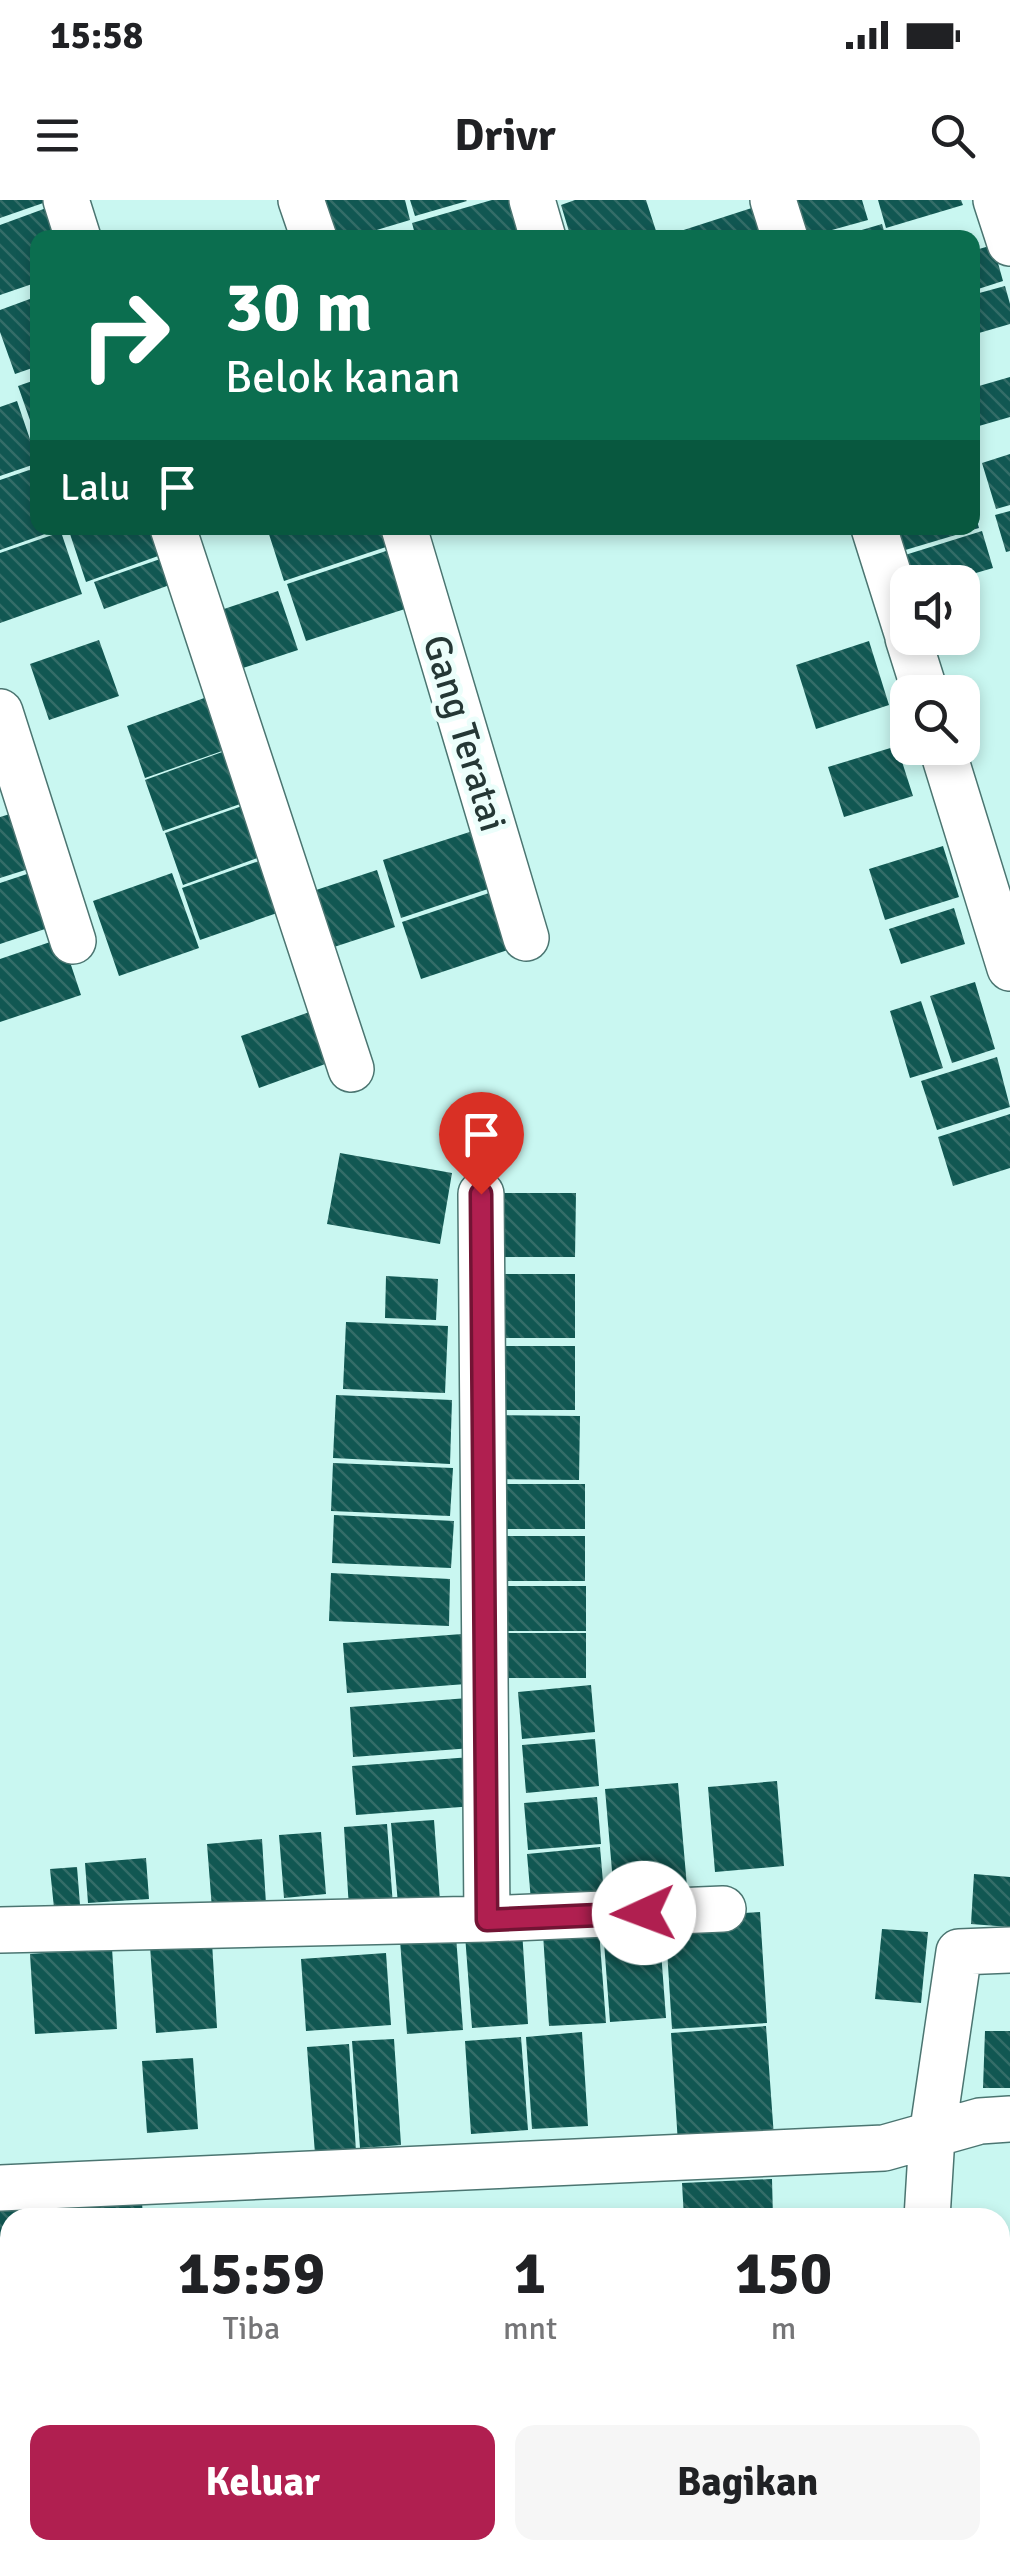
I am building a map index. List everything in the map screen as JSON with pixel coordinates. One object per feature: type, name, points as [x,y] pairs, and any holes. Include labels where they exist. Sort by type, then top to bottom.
[{"type":"street","points":[[66,200],[75,230]]},
{"type":"street","points":[[301,200],[311,230]]},
{"type":"street","points":[[532,200],[541,230]]},
{"type":"street","points":[[773,200],[782,230]]},
{"type":"street","points":[[996,200],[1010,243]]},
{"type":"street","points":[[175,535],[351,1069]]},
{"type":"street","name":"Gang Teratai","points":[[406,535],[526,938]]},
{"type":"street","points":[[876,535],[890,579]]},
{"type":"street","points":[[0,712],[72,940]]},
{"type":"street","points":[[947,765],[1010,968]]},
{"type":"street","points":[[481,1194],[487,1920]]},
{"type":"street","points":[[0,1930],[487,1920],[723,1909]]},
{"type":"street","points":[[928,2208],[932,2136],[959,1952],[1010,1950]]},
{"type":"street","points":[[0,2188],[884,2148],[980,2121],[1010,2119]]},
{"type":"building","points":[[0,200],[49,200],[49,201],[0,218]]},
{"type":"building","points":[[306,200],[405,200],[410,220],[377,230],[315,230]]},
{"type":"building","points":[[410,200],[466,200],[467,201],[415,216]]},
{"type":"building","points":[[492,200],[519,200],[528,230],[414,230],[412,223]]},
{"type":"building","points":[[575,200],[646,200],[656,230],[569,230],[561,205]]},
{"type":"building","points":[[792,200],[862,200],[868,220],[832,230],[801,230]]},
{"type":"building","points":[[878,200],[961,200],[963,205],[886,228]]},
{"type":"building","points":[[60,203],[69,230],[30,230],[30,285],[0,295],[0,225]]},
{"type":"building","points":[[761,205],[769,230],[684,230]]},
{"type":"building","points":[[882,224],[884,230],[862,230]]},
{"type":"building","points":[[993,245],[1003,281],[980,288],[980,249]]},
{"type":"building","points":[[1005,286],[1010,324],[980,333],[980,293]]},
{"type":"building","points":[[30,299],[30,369],[15,374],[0,332],[0,310]]},
{"type":"building","points":[[1010,377],[1010,417],[980,426],[980,386]]},
{"type":"building","points":[[30,382],[30,420],[18,386]]},
{"type":"building","points":[[17,401],[30,439],[30,466],[0,476],[0,407]]},
{"type":"building","points":[[1010,454],[1010,505],[996,509],[982,463]]},
{"type":"building","points":[[30,470],[30,535],[42,535],[0,550],[0,480]]},
{"type":"building","points":[[1010,511],[1010,551],[1006,552],[995,515]]},
{"type":"building","points":[[982,531],[993,568],[980,572],[980,565],[908,565],[905,555],[980,535]]},
{"type":"building","points":[[62,535],[82,594],[0,623],[0,553]]},
{"type":"building","points":[[70,535],[166,535],[172,551],[86,582]]},
{"type":"building","points":[[269,535],[382,535],[386,547],[284,581]]},
{"type":"building","points":[[898,535],[956,535],[902,551]]},
{"type":"building","points":[[389,550],[408,608],[306,641],[287,584]]},
{"type":"building","points":[[166,557],[175,583],[104,609],[94,582]]},
{"type":"building","points":[[278,591],[298,650],[243,668],[224,609]]},
{"type":"building","points":[[99,640],[119,696],[49,720],[30,664]]},
{"type":"building","points":[[869,641],[889,705],[816,729],[796,665]]},
{"type":"building","points":[[207,697],[225,750],[145,778],[127,726]]},
{"type":"building","points":[[890,748],[890,765],[903,765],[913,796],[844,817],[828,767]]},
{"type":"building","points":[[225,751],[243,803],[163,831],[145,780]]},
{"type":"building","points":[[245,805],[263,856],[183,885],[165,833]]},
{"type":"building","points":[[20,811],[38,866],[0,878],[0,817]]},
{"type":"building","points":[[485,827],[503,884],[401,918],[383,860]]},
{"type":"building","points":[[943,846],[959,897],[885,920],[869,869]]},
{"type":"building","points":[[262,860],[280,912],[200,940],[182,888]]},
{"type":"building","points":[[39,870],[57,925],[0,944],[0,883]]},
{"type":"building","points":[[377,870],[395,927],[331,948],[313,891]]},
{"type":"building","points":[[172,873],[199,948],[119,976],[93,901]]},
{"type":"building","points":[[504,888],[523,945],[421,979],[402,922]]},
{"type":"building","points":[[954,908],[965,944],[901,964],[889,929]]},
{"type":"building","points":[[62,938],[81,995],[0,1022],[0,959]]},
{"type":"building","points":[[975,982],[995,1049],[952,1063],[930,996]]},
{"type":"building","points":[[921,1001],[943,1068],[910,1078],[890,1011]]},
{"type":"building","points":[[321,1008],[339,1059],[259,1088],[241,1036]]},
{"type":"building","points":[[997,1057],[1010,1107],[937,1130],[921,1081]]},
{"type":"building","points":[[1010,1114],[1010,1168],[953,1186],[938,1137]]},
{"type":"building","points":[[340,1153],[452,1173],[440,1244],[327,1224]]},
{"type":"building","points":[[488,1193],[576,1193],[575,1257],[487,1257]]},
{"type":"building","points":[[488,1274],[575,1274],[575,1338],[487,1338]]},
{"type":"building","points":[[386,1276],[438,1279],[436,1320],[385,1318]]},
{"type":"building","points":[[346,1322],[448,1326],[445,1393],[343,1389]]},
{"type":"building","points":[[488,1346],[575,1346],[575,1410],[488,1410]]},
{"type":"building","points":[[336,1395],[452,1400],[450,1464],[333,1458]]},
{"type":"building","points":[[493,1415],[580,1416],[579,1480],[492,1479]]},
{"type":"building","points":[[333,1463],[453,1468],[450,1516],[331,1511]]},
{"type":"building","points":[[501,1484],[585,1484],[585,1529],[501,1529]]},
{"type":"building","points":[[334,1515],[454,1521],[451,1568],[332,1563]]},
{"type":"building","points":[[501,1536],[585,1536],[585,1581],[501,1581]]},
{"type":"building","points":[[331,1573],[450,1579],[449,1626],[329,1621]]},
{"type":"building","points":[[503,1586],[586,1586],[586,1631],[502,1631]]},
{"type":"building","points":[[502,1633],[586,1633],[586,1678],[502,1678]]},
{"type":"building","points":[[462,1634],[466,1684],[347,1693],[343,1643]]},
{"type":"building","points":[[591,1685],[595,1732],[522,1739],[518,1692]]},
{"type":"building","points":[[468,1698],[472,1748],[353,1757],[350,1707]]},
{"type":"building","points":[[595,1739],[599,1786],[526,1793],[522,1745]]},
{"type":"building","points":[[471,1757],[474,1806],[356,1815],[352,1766]]},
{"type":"building","points":[[777,1781],[784,1866],[715,1872],[708,1787]]},
{"type":"building","points":[[678,1783],[687,1887],[614,1894],[605,1789]]},
{"type":"building","points":[[597,1797],[601,1844],[528,1850],[524,1803]]},
{"type":"building","points":[[434,1820],[440,1901],[398,1904],[391,1823]]},
{"type":"building","points":[[387,1824],[393,1906],[349,1909],[344,1827]]},
{"type":"building","points":[[321,1832],[326,1894],[284,1898],[279,1835]]},
{"type":"building","points":[[262,1839],[266,1904],[212,1909],[207,1844]]},
{"type":"building","points":[[600,1847],[604,1894],[531,1901],[527,1854]]},
{"type":"building","points":[[146,1858],[149,1899],[88,1903],[85,1863]]},
{"type":"building","points":[[77,1867],[80,1905],[54,1908],[50,1869]]},
{"type":"building","points":[[974,1874],[1010,1877],[1010,1927],[971,1924]]},
{"type":"building","points":[[760,1912],[767,2023],[672,2029],[665,1918]]},
{"type":"building","points":[[659,1925],[666,2018],[610,2022],[603,1929]]},
{"type":"building","points":[[882,1929],[928,1932],[921,2003],[875,1999]]},
{"type":"building","points":[[522,1930],[528,2024],[472,2028],[465,1935]]},
{"type":"building","points":[[599,1930],[606,2023],[549,2026],[543,1934]]},
{"type":"building","points":[[456,1936],[463,2030],[407,2034],[400,1940]]},
{"type":"building","points":[[212,1942],[217,2028],[156,2033],[150,1946]]},
{"type":"building","points":[[112,1948],[117,2029],[35,2034],[30,1954]]},
{"type":"building","points":[[386,1953],[391,2025],[306,2031],[301,1959]]},
{"type":"building","points":[[766,2026],[774,2137],[678,2144],[671,2033]]},
{"type":"building","points":[[985,2031],[1010,2031],[1010,2088],[983,2088]]},
{"type":"building","points":[[582,2032],[588,2126],[532,2129],[526,2037]]},
{"type":"building","points":[[521,2037],[528,2130],[471,2134],[465,2041]]},
{"type":"building","points":[[394,2039],[401,2145],[360,2148],[352,2041]]},
{"type":"building","points":[[349,2044],[356,2151],[315,2154],[307,2047]]},
{"type":"building","points":[[193,2058],[198,2129],[147,2133],[142,2061]]},
{"type":"building","points":[[772,2179],[773,2208],[683,2208],[682,2183]]},
{"type":"building","points":[[41,2200],[41,2208],[0,2208],[0,2202]]},
{"type":"building","points":[[142,2202],[142,2208],[60,2208]]},
{"type":"route","points":[[481,1194],[487,1920],[644,1913]]}]
